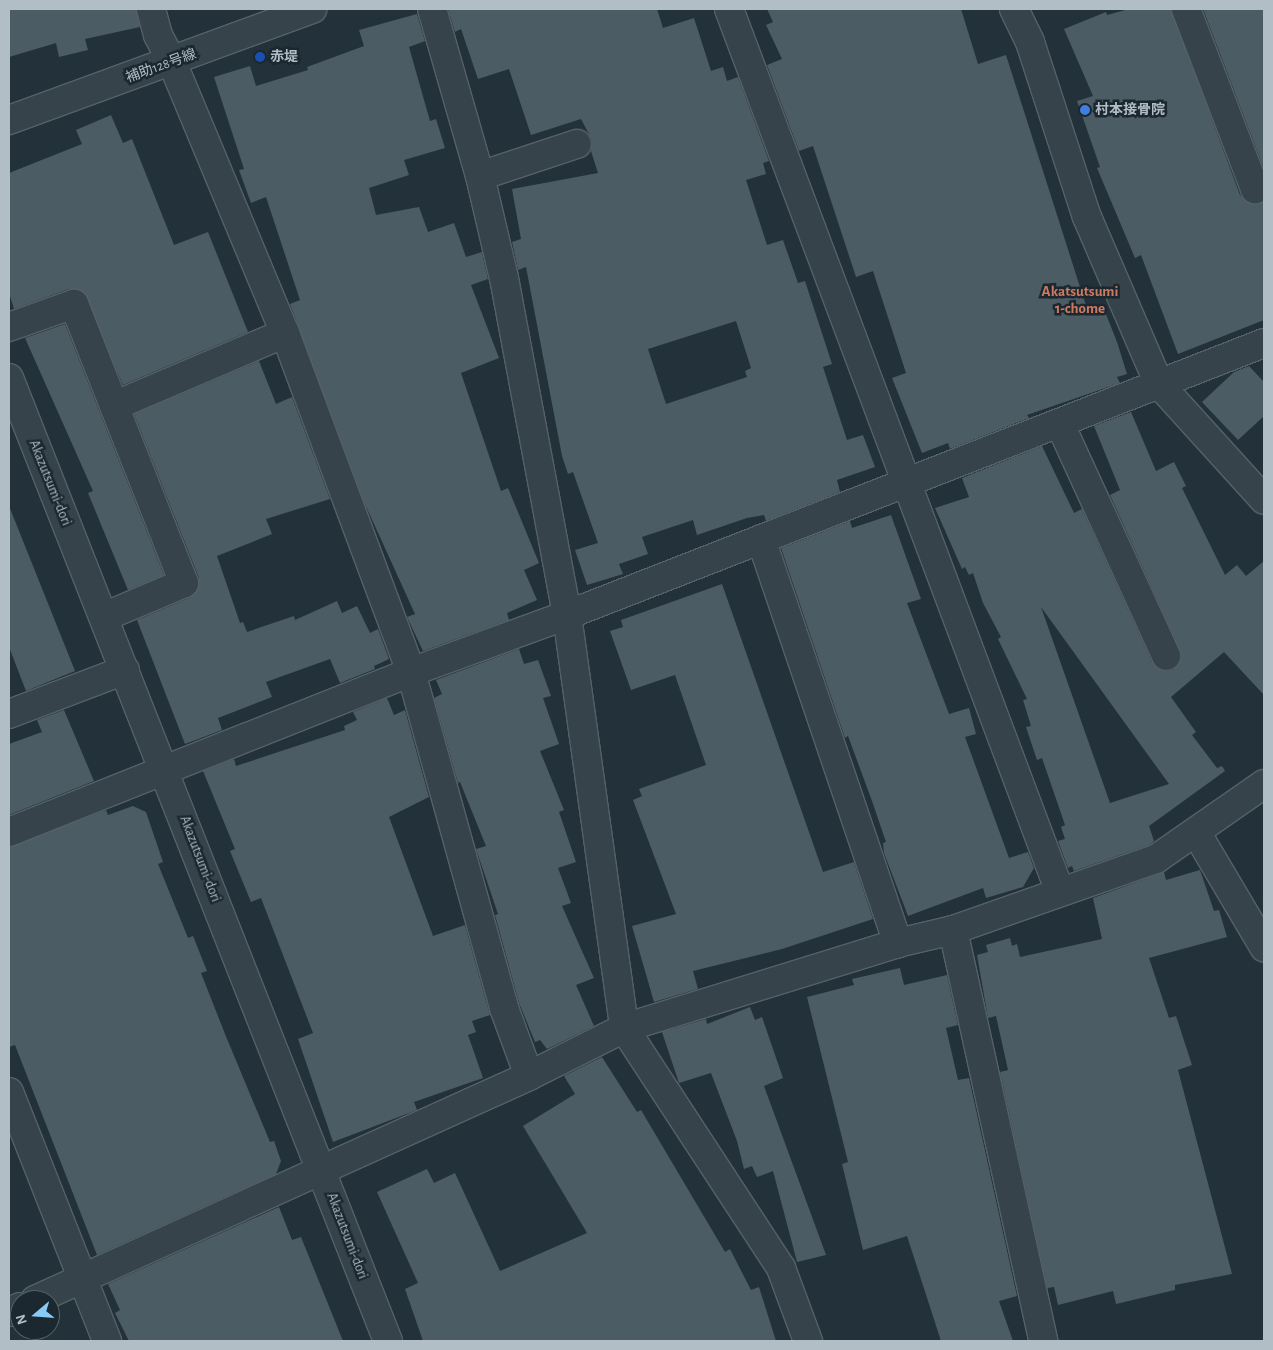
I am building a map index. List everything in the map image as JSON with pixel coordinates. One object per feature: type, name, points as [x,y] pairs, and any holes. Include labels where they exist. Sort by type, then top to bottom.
[{"type":"street","points":[[152,9],[158,35],[172,62],[285,333],[411,672],[504,1008],[529,1076]]},
{"type":"street","name":"補助128号線","points":[[9,120],[172,62],[312,9]]},
{"type":"street","points":[[432,9],[480,176],[504,278],[567,614],[624,1028],[781,1268],[808,1341]]},
{"type":"street","points":[[728,9],[1060,892]]},
{"type":"street","points":[[1014,9],[1030,42],[1087,217],[1159,384],[1264,500]]},
{"type":"street","points":[[1186,9],[1255,189],[1264,185]]},
{"type":"street","points":[[480,176],[577,144]]},
{"type":"street","points":[[9,327],[74,304],[184,584],[104,617]]},
{"type":"street","points":[[114,406],[285,333]]},
{"type":"street","points":[[9,832],[411,672],[567,614],[1060,424],[1264,343]]},
{"type":"street","name":"Akazutsumi-dori","points":[[9,378],[166,770],[388,1341]]},
{"type":"street","points":[[1060,424],[1166,656]]},
{"type":"street","points":[[761,539],[898,943]]},
{"type":"street","points":[[9,714],[125,670]]},
{"type":"street","points":[[57,1290],[529,1076],[624,1028],[898,943],[953,930],[1156,859],[1264,784]]},
{"type":"street","points":[[1196,832],[1264,947]]},
{"type":"street","points":[[953,930],[1043,1341]]},
{"type":"street","points":[[9,1092],[107,1341]]},
{"type":"building","points":[[9,9],[136,9],[140,27],[85,39],[88,50],[59,57],[56,43],[9,57]]},
{"type":"building","points":[[448,9],[657,9],[663,28],[694,18],[711,71],[723,67],[727,81],[738,77],[769,161],[763,163],[766,174],[746,180],[767,245],[783,240],[798,283],[805,281],[832,364],[823,367],[847,440],[863,435],[875,467],[837,480],[840,492],[766,521],[764,515],[747,518],[697,535],[693,520],[642,537],[648,554],[619,564],[623,574],[587,585],[575,550],[598,543],[573,472],[568,474],[562,456],[526,267],[518,270],[512,242],[521,239],[512,189],[598,173],[591,151],[592,140],[581,119],[531,135],[509,69],[478,79],[461,29],[455,32]],"holes":[[[736,321],[751,368],[745,371],[747,377],[666,404],[648,349]]]},
{"type":"building","points":[[767,9],[961,9],[978,64],[1006,55],[1087,309],[1102,304],[1117,342],[1127,374],[1117,377],[1120,383],[1027,415],[1029,418],[950,449],[948,443],[922,453],[892,378],[906,373],[873,271],[856,277],[813,146],[799,151],[767,65],[782,59],[766,25],[773,22]]},
{"type":"building","points":[[1129,9],[1171,9],[1240,195],[1253,204],[1264,202],[1264,320],[1178,354],[1141,255],[1135,258],[1097,168],[1100,167],[1077,101],[1093,96],[1064,29],[1106,12],[1107,15]]},
{"type":"building","points":[[1203,9],[1264,9],[1264,169]]},
{"type":"building","points":[[417,14],[425,41],[409,47],[430,121],[436,119],[445,148],[404,160],[409,175],[369,188],[376,215],[419,207],[428,232],[454,223],[466,257],[482,252],[488,279],[471,285],[499,358],[461,373],[501,491],[508,488],[539,563],[524,570],[537,600],[507,613],[509,620],[423,651],[407,617],[415,614],[364,502],[290,304],[300,300],[266,197],[251,203],[239,170],[244,169],[214,77],[250,66],[256,86],[308,70],[307,67],[364,46],[359,30]]},
{"type":"building","points":[[111,115],[123,143],[132,139],[174,245],[208,232],[248,332],[123,385],[83,292],[69,289],[14,309],[9,293],[9,173],[82,144],[76,130]]},
{"type":"building","points":[[65,324],[164,575],[128,590],[88,493],[93,491],[25,338]]},
{"type":"building","points":[[259,361],[276,404],[292,397],[330,499],[266,519],[272,534],[217,556],[240,623],[243,622],[247,632],[294,616],[295,620],[337,601],[342,613],[357,606],[370,633],[378,629],[389,659],[374,666],[375,669],[340,683],[330,659],[266,682],[272,697],[218,718],[222,730],[185,744],[137,620],[191,597],[199,586],[199,578],[134,414]]},
{"type":"building","points":[[1249,366],[1264,382],[1264,416],[1238,440],[1202,402],[1234,372]]},
{"type":"building","points":[[1131,412],[1156,471],[1174,462],[1186,486],[1182,488],[1225,575],[1237,565],[1246,576],[1264,561],[1264,695],[1224,652],[1171,697],[1196,732],[1192,735],[1217,768],[1222,766],[1225,771],[1149,826],[1154,841],[1149,845],[1074,871],[1072,866],[1068,868],[1058,841],[1065,839],[1061,827],[1065,825],[1042,758],[1037,760],[1026,727],[1031,726],[1023,700],[1027,699],[998,639],[1001,637],[983,603],[973,573],[969,575],[965,567],[962,569],[935,508],[969,497],[962,478],[1042,446],[1074,513],[1082,509],[1152,662],[1164,671],[1173,670],[1181,658],[1180,650],[1110,495],[1120,490],[1094,426]],"holes":[[[1041,607],[1169,784],[1110,803]]]},
{"type":"building","points":[[9,506],[75,671],[26,691],[9,647]]},
{"type":"building","points":[[891,515],[921,599],[907,603],[949,714],[969,708],[976,734],[965,737],[1009,858],[1028,852],[1034,868],[1023,887],[986,898],[983,888],[908,916],[884,853],[883,843],[886,842],[872,801],[848,736],[845,738],[781,548],[850,521],[852,528]]},
{"type":"building","points":[[722,584],[823,872],[854,862],[873,919],[782,949],[693,971],[698,989],[654,1002],[632,926],[676,914],[633,800],[642,796],[639,789],[706,765],[675,675],[631,690],[610,631],[623,627],[621,620]]},
{"type":"building","points":[[519,649],[524,664],[538,660],[551,696],[543,698],[559,744],[540,751],[564,810],[559,812],[576,862],[558,868],[571,903],[562,906],[594,978],[576,985],[594,1026],[547,1049],[540,1040],[535,1042],[519,1003],[495,915],[498,914],[476,849],[486,846],[460,782],[458,783],[434,698],[442,694],[436,680]]},
{"type":"building","points":[[387,698],[394,715],[405,710],[429,797],[389,817],[433,936],[465,925],[490,1015],[472,1021],[476,1032],[468,1035],[483,1078],[414,1102],[417,1110],[333,1142],[298,1039],[313,1033],[261,898],[251,902],[230,851],[235,849],[203,771],[234,759],[236,766],[345,730],[344,726],[357,720],[353,712]]},
{"type":"building","points":[[64,710],[94,781],[9,815],[9,744],[42,732],[37,720]]},
{"type":"building","points":[[133,806],[146,812],[163,862],[158,864],[188,938],[193,936],[207,971],[201,973],[270,1142],[274,1141],[281,1161],[276,1174],[97,1255],[15,1045],[9,1047],[9,847],[106,810],[108,815]]},
{"type":"building","points":[[1200,870],[1214,911],[1219,910],[1227,937],[1149,958],[1169,1018],[1176,1016],[1192,1065],[1178,1070],[1232,1274],[1175,1285],[1175,1290],[1116,1304],[1113,1291],[1058,1305],[1054,1287],[1047,1288],[1000,1072],[1008,1070],[996,1016],[988,1018],[977,955],[988,952],[986,945],[1010,938],[1012,946],[1017,944],[1020,957],[1102,939],[1093,898],[1164,872],[1166,880]]},
{"type":"building","points":[[900,968],[904,985],[947,975],[958,1025],[946,1028],[958,1080],[969,1078],[1017,1296],[999,1301],[1013,1341],[941,1341],[907,1236],[863,1250],[842,1164],[848,1162],[807,997],[854,985],[852,979]]},
{"type":"building","points":[[750,1007],[755,1020],[762,1017],[783,1078],[764,1086],[826,1255],[797,1262],[773,1171],[757,1177],[752,1166],[744,1169],[737,1141],[711,1073],[679,1083],[662,1032],[706,1019],[707,1024]]},
{"type":"building","points":[[602,1057],[637,1112],[641,1110],[725,1252],[730,1249],[751,1290],[759,1287],[776,1341],[423,1341],[405,1289],[418,1283],[377,1192],[427,1169],[434,1183],[455,1173],[500,1271],[587,1233],[523,1126],[575,1094],[564,1076]]},
{"type":"building","points":[[279,1207],[292,1240],[301,1237],[343,1341],[129,1341],[115,1313],[120,1310],[108,1284]]},
{"type":"place","name":"赤堤","points":[[260,57]]},
{"type":"place","name":"村本接骨院","points":[[1085,110]]},
{"type":"district","name":"Akatsutsumi 1-chome","points":[[1080,300]]}]
